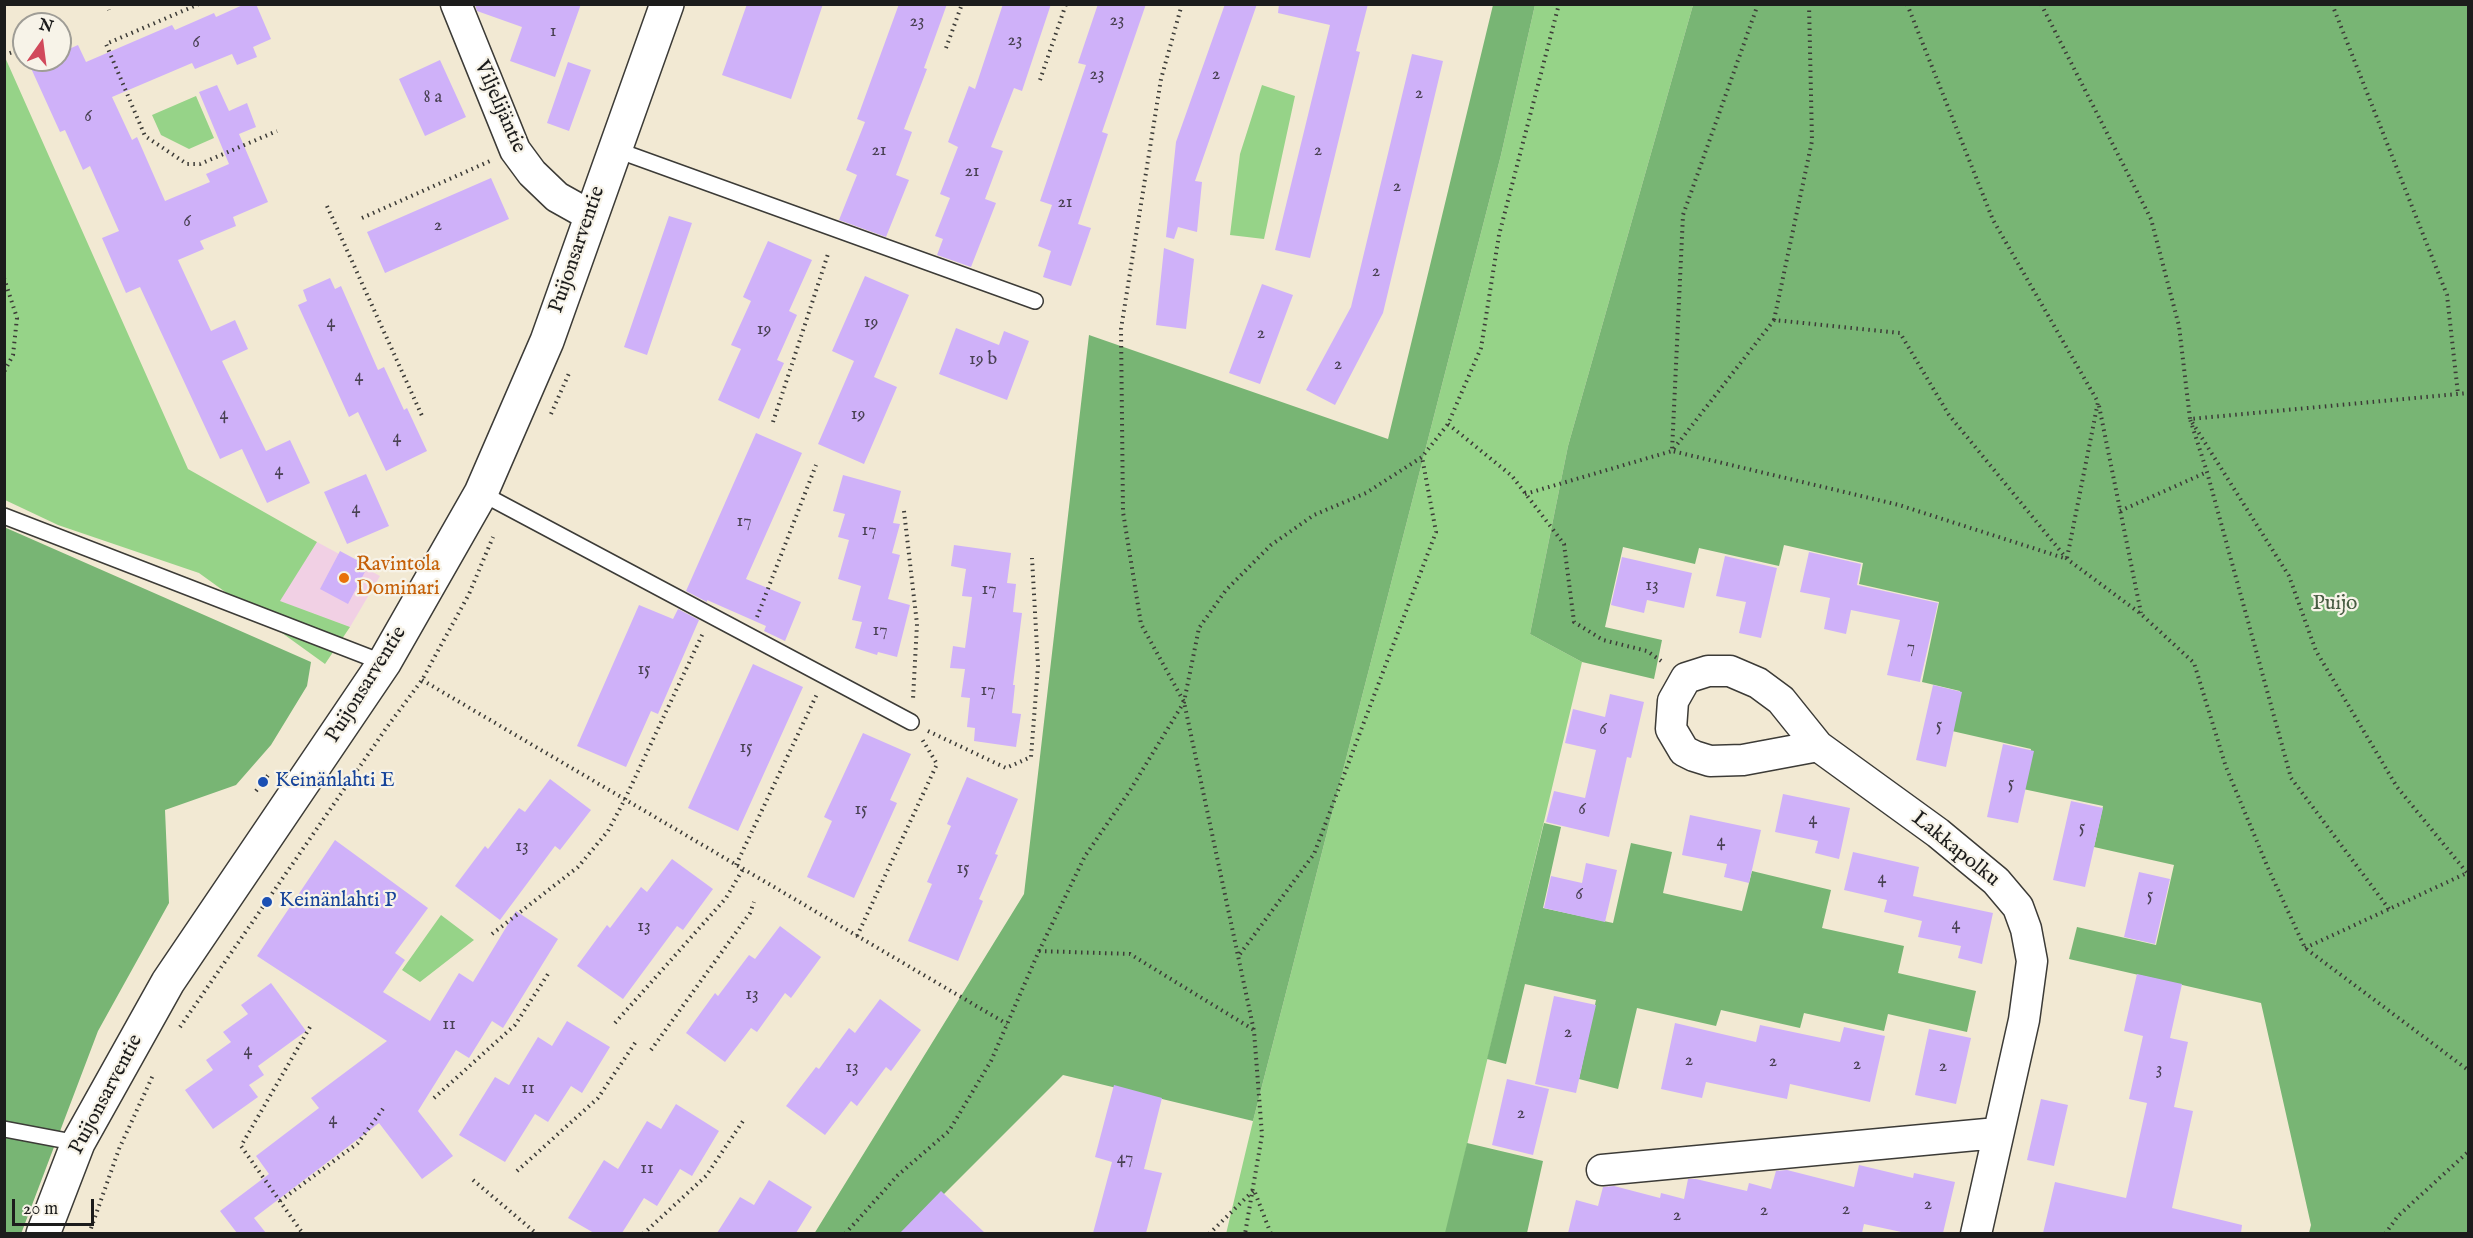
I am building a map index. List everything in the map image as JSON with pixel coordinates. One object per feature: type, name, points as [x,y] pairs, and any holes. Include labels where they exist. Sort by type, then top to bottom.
[{"type":"main road","name":"Puijonsarventie","points":[[43,1233],[78,1143],[168,982],[384,663],[481,493],[547,341],[667,4]]},
{"type":"street","name":"Viljelijäntie","points":[[456,4],[515,150],[532,173],[557,197],[591,216]]},
{"type":"street","name":"Lakkapolku","points":[[1686,678],[1708,671],[1730,672],[1758,683],[1780,700],[1818,746],[1938,833],[1996,881],[2018,907],[2026,929],[2032,961],[2024,1020],[1976,1233]]},
{"type":"street","points":[[1686,678],[1673,702],[1671,729],[1684,751],[1710,761],[1743,760],[1818,746]]},
{"type":"street","points":[[1602,1170],[1997,1133]]},
{"type":"lane","points":[[614,149],[1035,301]]},
{"type":"lane","points":[[481,493],[911,723]]},
{"type":"lane","points":[[4,516],[384,663]]},
{"type":"lane","points":[[4,1129],[78,1143]]},
{"type":"path","points":[[107,4],[110,10]]},
{"type":"path","points":[[199,4],[106,44],[145,136],[187,164],[200,164],[277,131]]},
{"type":"path","points":[[946,48],[962,4]]},
{"type":"path","points":[[1040,80],[1066,4]]},
{"type":"path","points":[[1182,4],[1161,79],[1121,328],[1123,512],[1141,624],[1184,702],[1240,954],[1254,1031],[1262,1136],[1245,1233]]},
{"type":"path","points":[[845,1233],[898,1175],[949,1131],[991,1061],[1039,951],[1085,856],[1129,792],[1184,702],[1199,628],[1226,590],[1271,545],[1314,514],[1366,493],[1422,457],[1448,424],[1481,348],[1499,235],[1559,4]]},
{"type":"path","points":[[1672,452],[1683,215],[1758,4]]},
{"type":"path","points":[[1672,452],[1774,320],[1812,141],[1809,4]]},
{"type":"path","points":[[1907,4],[1993,220],[2098,402],[2141,614]]},
{"type":"path","points":[[2041,4],[2151,219],[2179,326],[2190,419],[2207,472],[2291,778],[2389,909]]},
{"type":"path","points":[[2332,4],[2447,295],[2458,394]]},
{"type":"path","points":[[362,218],[515,150]]},
{"type":"path","points":[[327,206],[423,418]]},
{"type":"path","points":[[773,422],[830,251]]},
{"type":"path","points":[[4,278],[17,318],[13,355],[4,372]]},
{"type":"path","points":[[1774,320],[1900,333],[1949,415],[2067,559],[2141,614],[2194,663],[2226,767],[2268,868],[2305,948],[2469,1070]]},
{"type":"path","points":[[2190,419],[2469,393]]},
{"type":"path","points":[[2067,559],[2098,402]]},
{"type":"path","points":[[2190,419],[2289,576],[2316,651],[2397,787],[2468,873],[2305,948]]},
{"type":"path","points":[[1448,424],[1512,476],[1563,544],[1574,622],[1603,640],[1647,651],[1686,678]]},
{"type":"path","points":[[1525,494],[1672,452],[1899,505],[2067,559]]},
{"type":"path","points":[[1240,954],[1314,854],[1436,532],[1422,457]]},
{"type":"path","points":[[750,637],[816,465]]},
{"type":"path","points":[[2120,511],[2207,472]]},
{"type":"path","points":[[857,936],[937,764],[911,723],[917,624],[904,511]]},
{"type":"path","points":[[911,723],[1006,768],[1031,756],[1038,666],[1032,558]]},
{"type":"path","points":[[492,934],[578,867],[608,831],[711,616]]},
{"type":"path","points":[[736,865],[825,677]]},
{"type":"path","points":[[423,680],[1007,1024]]},
{"type":"path","points":[[615,1023],[726,898],[743,869]]},
{"type":"path","points":[[651,1050],[750,913],[754,902]]},
{"type":"path","points":[[1039,951],[1130,954],[1254,1031]]},
{"type":"path","points":[[434,1098],[515,1026],[548,974]]},
{"type":"path","points":[[301,1231],[241,1146],[310,1027]]},
{"type":"path","points":[[517,1171],[598,1098],[637,1040]]},
{"type":"path","points":[[280,1201],[358,1143],[385,1106]]},
{"type":"path","points":[[643,1233],[706,1176],[745,1118]]},
{"type":"path","points":[[2385,1233],[2398,1216],[2469,1152]]},
{"type":"path","points":[[473,1180],[537,1233]]},
{"type":"path","points":[[1209,1233],[1254,1190]]},
{"type":"path","points":[[1254,1190],[1270,1233]]},
{"type":"shaded area","points":[[317,542],[380,576],[350,627],[279,601]]},
{"type":"green space","points":[[1493,5],[1535,5],[1501,155],[1253,1121],[1063,1075],[905,1233],[814,1234],[1024,894],[1089,335],[1388,439]]},
{"type":"green space","points":[[1535,5],[1693,5],[1568,446],[1530,634],[1582,662],[1446,1233],[1226,1234],[1501,155]]},
{"type":"green space","name":"Puijo","points":[[1693,5],[2468,5],[2468,1233],[2309,1233],[2311,1225],[2261,1003],[2069,959],[2077,927],[2156,945],[2174,865],[2094,847],[2103,806],[2023,789],[2031,749],[1952,731],[1960,691],[1922,682],[1939,602],[1859,584],[1863,563],[1784,545],[1779,566],[1699,548],[1695,564],[1623,547],[1605,627],[1662,640],[1654,679],[1582,662],[1530,634],[1568,446]]},
{"type":"green space","points":[[4,55],[188,469],[317,542],[280,601],[350,627],[325,664],[199,573],[58,525],[5,500]]},
{"type":"green space","points":[[1262,85],[1295,96],[1264,239],[1230,235],[1240,154]]},
{"type":"green space","points":[[196,96],[214,138],[189,149],[161,135],[152,115]]},
{"type":"green space","points":[[4,527],[311,662],[307,686],[271,745],[236,785],[165,810],[169,903],[98,1031],[21,1234],[4,1233]]},
{"type":"green space","points":[[1544,823],[1561,827],[1543,908],[1613,923],[1631,843],[1672,852],[1663,893],[1742,911],[1752,871],[1831,890],[1822,928],[1904,946],[1898,973],[1976,991],[1967,1032],[1888,1014],[1884,1031],[1804,1013],[1800,1028],[1721,1010],[1716,1026],[1637,1008],[1618,1089],[1579,1079],[1596,1000],[1525,984],[1506,1064],[1487,1059]]},
{"type":"green space","points":[[441,915],[474,940],[420,982],[402,970]]},
{"type":"green space","points":[[1467,1143],[1543,1161],[1527,1233],[1445,1233]]},
{"type":"building","points":[[245,4],[256,4],[271,39],[253,47],[257,57],[237,65],[232,54],[195,69],[192,63],[112,97],[132,140],[137,137],[165,201],[210,182],[206,174],[229,164],[199,92],[217,85],[229,111],[247,103],[256,127],[239,134],[268,202],[233,217],[236,226],[200,241],[204,249],[178,260],[211,331],[235,320],[248,349],[222,361],[266,451],[290,440],[310,483],[267,503],[242,449],[220,459],[140,287],[126,293],[102,238],[119,231],[90,166],[83,170],[65,130],[60,132],[33,72],[72,72],[72,48],[78,45],[86,62],[172,25],[175,30],[214,13],[216,17]]},
{"type":"building","points":[[475,4],[581,4],[555,77],[510,61],[522,27],[477,11]]},
{"type":"building","points":[[747,4],[823,4],[791,99],[722,75]]},
{"type":"building","points":[[899,4],[947,4],[924,68],[927,69],[904,129],[912,132],[896,175],[909,180],[886,237],[839,220],[857,175],[846,170],[865,122],[857,119]]},
{"type":"building","points":[[1003,4],[1051,4],[1022,91],[1014,88],[991,147],[1003,151],[985,199],[996,203],[971,267],[937,255],[943,239],[935,236],[950,198],[940,194],[958,147],[948,142],[969,86],[975,89]]},
{"type":"building","points":[[1098,4],[1146,4],[1102,132],[1108,134],[1078,224],[1091,228],[1071,286],[1043,277],[1051,251],[1038,246],[1052,205],[1040,201],[1086,65],[1078,63]]},
{"type":"building","points":[[1225,4],[1257,4],[1195,181],[1202,182],[1197,232],[1178,227],[1174,239],[1166,237],[1176,142]]},
{"type":"building","points":[[1279,4],[1368,4],[1356,51],[1360,52],[1310,258],[1275,250],[1330,25],[1278,13]]},
{"type":"building","points":[[1412,54],[1443,61],[1383,313],[1335,405],[1306,390],[1351,307]]},
{"type":"building","points":[[440,60],[466,117],[425,136],[399,79]]},
{"type":"building","points":[[568,62],[591,70],[569,131],[547,123]]},
{"type":"building","points":[[491,178],[509,219],[385,273],[367,232]]},
{"type":"building","points":[[669,216],[692,223],[647,355],[624,347]]},
{"type":"building","points":[[768,241],[812,260],[789,311],[797,315],[777,360],[784,363],[759,419],[718,400],[741,349],[731,345],[751,301],[743,297]]},
{"type":"building","points":[[1164,248],[1194,259],[1186,329],[1156,325]]},
{"type":"building","points":[[865,276],[909,295],[874,377],[897,387],[864,464],[818,444],[854,361],[832,351]]},
{"type":"building","points":[[330,278],[335,289],[341,286],[378,370],[384,367],[427,451],[386,471],[358,412],[349,417],[298,305],[307,301],[303,290]]},
{"type":"building","points":[[1262,284],[1293,295],[1260,384],[1229,373]]},
{"type":"building","points":[[956,328],[999,345],[1004,331],[1029,341],[1007,400],[939,374]]},
{"type":"building","points":[[756,433],[802,453],[746,579],[801,602],[785,641],[764,631],[766,626],[686,591]]},
{"type":"building","points":[[366,474],[389,526],[347,544],[324,492]]},
{"type":"building","points":[[843,475],[901,491],[893,523],[900,524],[892,553],[900,555],[888,599],[910,605],[897,657],[878,652],[877,655],[855,648],[862,622],[852,620],[861,586],[838,579],[849,540],[838,537],[845,514],[833,511]]},
{"type":"building","points":[[954,545],[1011,553],[1007,583],[1016,584],[1013,612],[1022,613],[1013,685],[1015,685],[1012,713],[1021,714],[1016,747],[974,741],[975,728],[967,727],[970,698],[961,697],[965,669],[950,668],[953,646],[965,648],[972,597],[962,596],[966,569],[951,566]]},
{"type":"building","name":"Ravintola Dominari","points":[[340,551],[368,566],[348,604],[320,589]]},
{"type":"building","points":[[1809,552],[1861,564],[1857,585],[1938,603],[1920,682],[1887,675],[1900,620],[1851,610],[1846,634],[1824,629],[1830,598],[1800,592]]},
{"type":"building","points":[[1725,556],[1777,568],[1761,638],[1739,633],[1746,602],[1716,596]]},
{"type":"building","points":[[1622,557],[1692,573],[1684,608],[1647,600],[1644,613],[1611,605]]},
{"type":"building","points":[[639,605],[673,619],[678,609],[699,620],[658,714],[651,711],[626,767],[577,746]]},
{"type":"building","points":[[753,664],[803,687],[738,831],[688,808]]},
{"type":"building","points":[[1933,685],[1962,692],[1946,767],[1916,760]]},
{"type":"building","points":[[1610,694],[1644,702],[1631,758],[1627,757],[1609,837],[1546,822],[1554,791],[1585,798],[1596,750],[1565,743],[1573,709],[1605,717]]},
{"type":"building","points":[[863,733],[911,754],[890,800],[897,803],[854,898],[807,877],[832,821],[824,817]]},
{"type":"building","points":[[2003,744],[2034,751],[2018,823],[1987,817]]},
{"type":"building","points":[[967,777],[1018,799],[979,899],[983,901],[958,961],[908,941],[932,884],[927,882],[951,826],[947,824]]},
{"type":"building","points":[[550,779],[591,810],[560,850],[555,846],[500,920],[455,886],[485,846],[488,849],[519,808],[525,812]]},
{"type":"building","points":[[1783,794],[1850,808],[1839,859],[1815,853],[1818,841],[1775,832]]},
{"type":"building","points":[[2071,801],[2103,808],[2085,887],[2053,880]]},
{"type":"building","points":[[1690,815],[1761,830],[1749,883],[1724,877],[1727,864],[1682,855]]},
{"type":"building","points":[[335,840],[428,908],[395,953],[405,960],[383,992],[430,1021],[459,973],[473,982],[516,911],[558,939],[503,1028],[492,1021],[469,1058],[456,1050],[418,1111],[453,1156],[422,1179],[379,1123],[254,1218],[266,1233],[237,1233],[220,1211],[269,1174],[256,1156],[319,1108],[311,1098],[387,1041],[257,956]]},
{"type":"building","points":[[1853,852],[1919,867],[1913,896],[1993,913],[1982,964],[1958,958],[1961,946],[1918,937],[1922,921],[1884,912],[1887,900],[1844,890]]},
{"type":"building","points":[[672,859],[713,889],[683,930],[677,926],[623,999],[577,966],[607,925],[610,928],[641,887],[647,892]]},
{"type":"building","points":[[1586,863],[1617,870],[1605,922],[1544,908],[1551,876],[1582,883]]},
{"type":"building","points":[[2139,872],[2170,879],[2155,944],[2124,937]]},
{"type":"building","points":[[780,926],[821,957],[791,998],[785,993],[757,1032],[751,1028],[725,1062],[686,1033],[715,993],[718,996],[749,955],[755,959]]},
{"type":"building","points":[[2137,974],[2182,984],[2170,1038],[2188,1042],[2174,1107],[2193,1111],[2172,1208],[2242,1225],[2241,1233],[2043,1233],[2055,1182],[2126,1198],[2147,1103],[2129,1099],[2143,1036],[2124,1031]]},
{"type":"building","points":[[271,983],[306,1031],[258,1066],[264,1075],[249,1085],[258,1097],[213,1129],[185,1090],[213,1070],[206,1060],[231,1042],[223,1032],[248,1014],[241,1005]]},
{"type":"building","points":[[1554,996],[1596,1005],[1576,1093],[1535,1084]]},
{"type":"building","points":[[880,999],[921,1030],[891,1071],[886,1067],[857,1106],[851,1101],[825,1135],[786,1106],[816,1067],[819,1069],[849,1028],[855,1033]]},
{"type":"building","points":[[567,1021],[610,1047],[582,1093],[571,1086],[548,1122],[535,1114],[505,1162],[459,1135],[495,1077],[509,1085],[538,1037],[552,1046]]},
{"type":"building","points":[[1675,1023],[1756,1042],[1760,1025],[1840,1042],[1844,1027],[1885,1036],[1870,1102],[1790,1084],[1787,1099],[1706,1082],[1702,1098],[1661,1089]]},
{"type":"building","points":[[1929,1029],[1971,1038],[1956,1104],[1915,1095]]},
{"type":"building","points":[[1507,1079],[1549,1089],[1533,1155],[1492,1145]]},
{"type":"building","points":[[1114,1085],[1162,1098],[1144,1169],[1162,1173],[1146,1233],[1093,1233],[1112,1162],[1095,1157]]},
{"type":"building","points":[[2041,1099],[2068,1105],[2054,1166],[2027,1160]]},
{"type":"building","points":[[676,1104],[719,1131],[692,1176],[680,1169],[657,1206],[644,1198],[622,1233],[594,1233],[568,1218],[604,1160],[618,1169],[647,1121],[661,1129]]},
{"type":"building","points":[[1859,1165],[1913,1178],[1914,1173],[1955,1182],[1943,1233],[1906,1233],[1864,1224],[1862,1233],[1568,1233],[1576,1200],[1598,1206],[1603,1187],[1614,1186],[1660,1198],[1661,1193],[1684,1199],[1688,1179],[1747,1191],[1749,1183],[1771,1189],[1776,1171],[1787,1170],[1854,1187]]},
{"type":"building","points":[[769,1180],[812,1207],[796,1233],[717,1233],[740,1197],[754,1205]]},
{"type":"building","points":[[941,1191],[985,1233],[900,1233]]},
{"type":"place","name":"Ravintola Dominari","points":[[344,578]]},
{"type":"place","name":"Keinänlahti E","points":[[263,782]]},
{"type":"place","name":"Keinänlahti P","points":[[267,902]]}]
